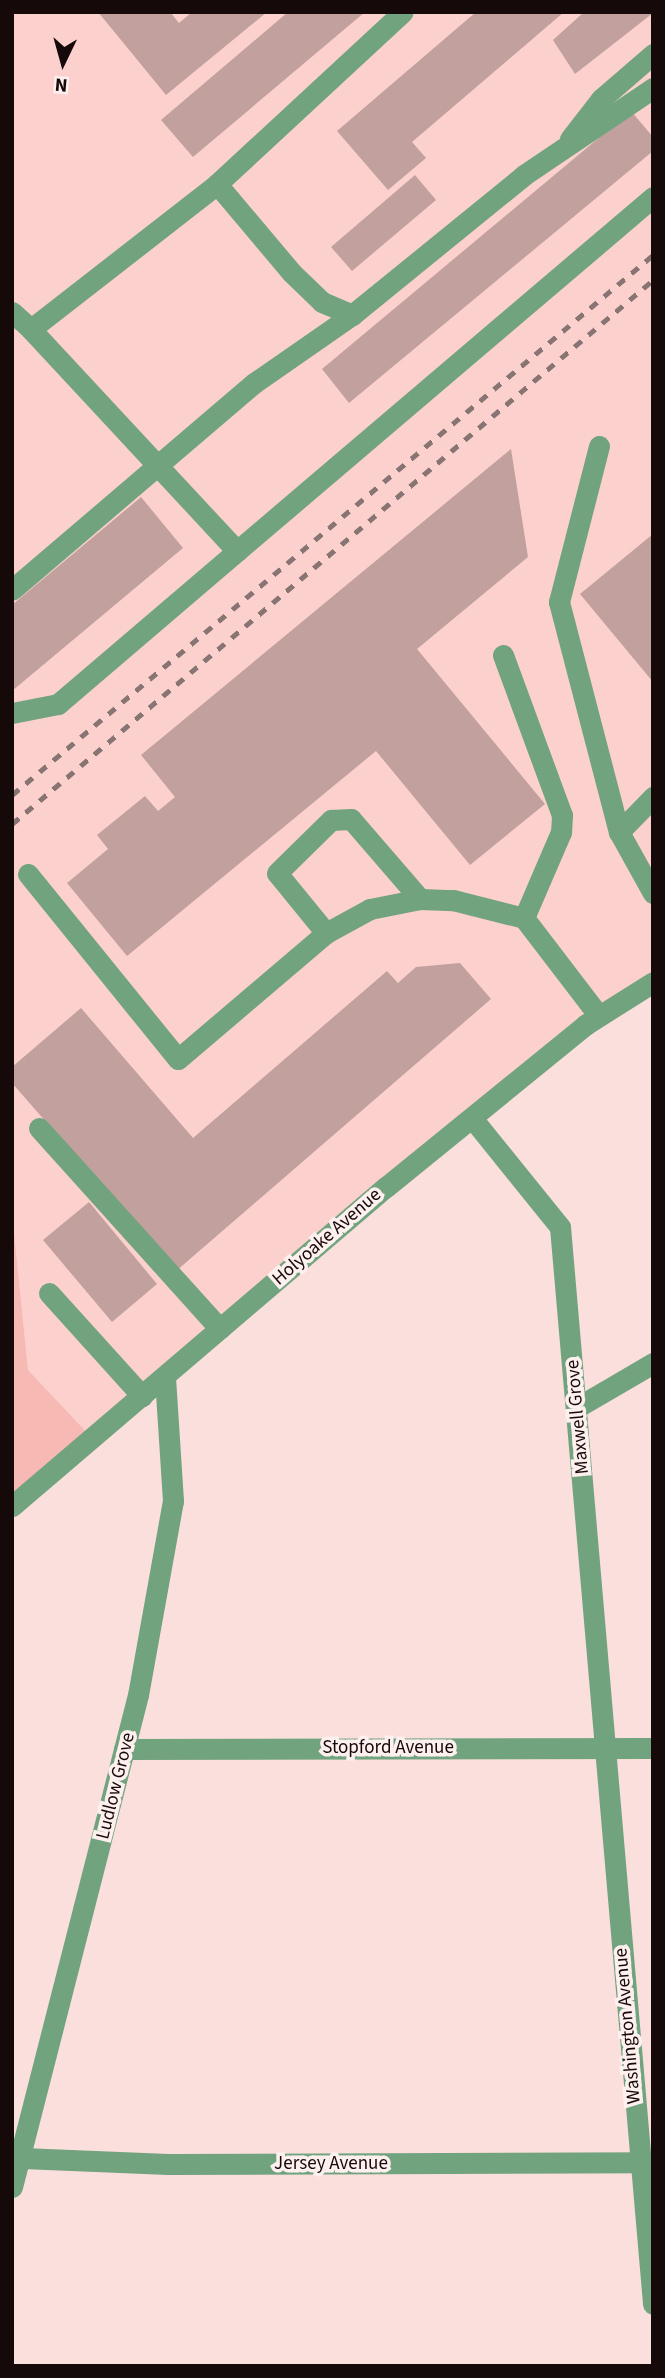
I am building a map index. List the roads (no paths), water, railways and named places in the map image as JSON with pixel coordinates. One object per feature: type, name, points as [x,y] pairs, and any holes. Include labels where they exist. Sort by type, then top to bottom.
[{"type":"street","points":[[31,329],[217,184],[403,12]]},
{"type":"street","points":[[567,144],[601,99],[653,54]]},
{"type":"street","points":[[12,590],[254,383],[352,316],[567,144],[653,88]]},
{"type":"street","points":[[217,184],[292,273],[322,302],[352,316]]},
{"type":"street","points":[[12,713],[58,704],[653,197]]},
{"type":"street","points":[[12,312],[31,329],[155,466],[237,551]]},
{"type":"street","points":[[599,446],[559,602],[619,832],[653,893]]},
{"type":"street","points":[[503,655],[562,815],[561,832],[524,918]]},
{"type":"street","points":[[619,832],[653,797]]},
{"type":"street","points":[[326,933],[277,873],[331,820],[351,819],[420,899]]},
{"type":"street","points":[[28,874],[178,1059],[326,933],[370,909],[420,899],[453,900],[524,918],[598,1016]]},
{"type":"street","name":"Holyoake Avenue","points":[[12,1506],[472,1118],[598,1016],[653,982]]},
{"type":"street","name":"Maxwell Grove","points":[[472,1118],[560,1227],[604,1748]]},
{"type":"street","points":[[38,1128],[220,1329]]},
{"type":"street","points":[[49,1293],[142,1396]]},
{"type":"street","points":[[576,1408],[653,1363]]},
{"type":"street","name":"Ludlow Grove","points":[[16,2169],[124,1749],[173,1501],[165,1377]]},
{"type":"street","name":"Washington Avenue","points":[[604,1748],[646,2163],[653,2304]]},
{"type":"street","name":"Stopford Avenue","points":[[124,1749],[653,1748]]},
{"type":"street","name":"Jersey Avenue","points":[[16,2169],[168,2164],[646,2163]]},
{"type":"railway","points":[[12,795],[653,255]]},
{"type":"railway","points":[[12,824],[653,280]]}]
